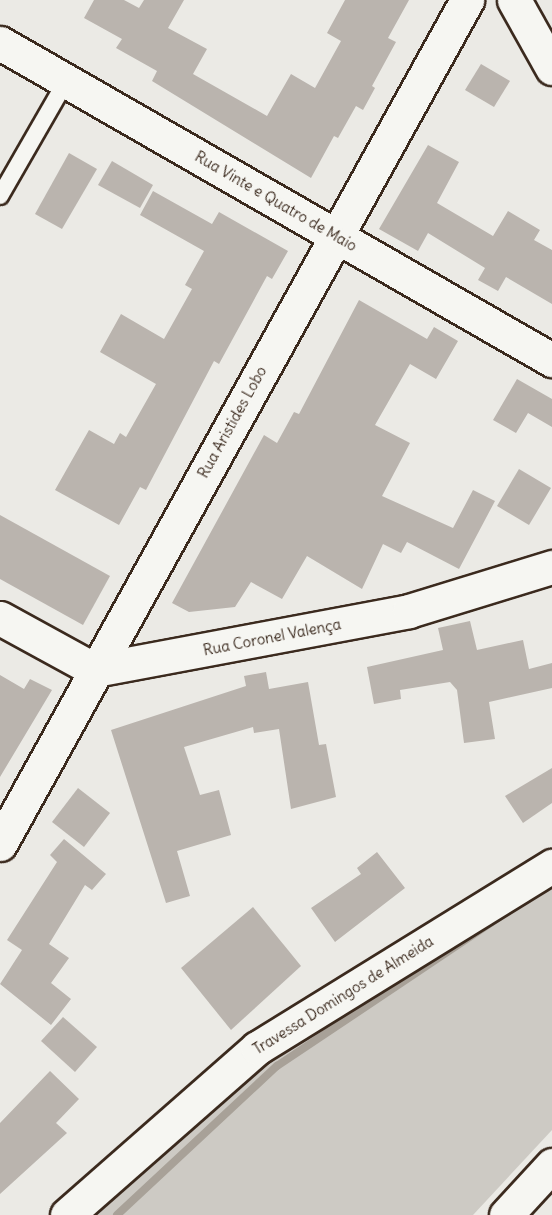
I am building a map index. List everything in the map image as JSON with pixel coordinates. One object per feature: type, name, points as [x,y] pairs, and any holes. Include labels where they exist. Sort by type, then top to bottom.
[{"type":"street","name":"Rua Aristides Lobo","points":[[0,844],[466,0]]},
{"type":"street","points":[[514,0],[552,68]]},
{"type":"street","name":"Rua Vinte e Quatro de Maio","points":[[0,43],[552,360]]},
{"type":"street","name":"Rua Coronel Valença","points":[[95,670],[409,611],[552,567]]},
{"type":"street","points":[[0,618],[95,670]]},
{"type":"street","name":"Travessa Domingos de Almeida","points":[[67,1215],[257,1048],[552,866]]},
{"type":"street","points":[[506,1215],[552,1165]]},
{"type":"lane","points":[[0,196],[66,81]]},
{"type":"shaded area","points":[[552,877],[552,1130],[473,1215],[90,1215],[261,1061]]},
{"type":"building","points":[[94,0],[124,0],[139,8],[144,0],[184,0],[168,28],[207,49],[193,74],[267,116],[291,74],[315,88],[341,41],[327,33],[345,0],[409,0],[388,38],[396,42],[372,86],[375,88],[363,110],[356,106],[338,138],[334,136],[311,178],[152,81],[157,71],[116,48],[122,39],[84,18]]},
{"type":"building","points":[[481,64],[510,81],[494,107],[465,90]]},
{"type":"building","points":[[428,145],[459,162],[437,203],[493,236],[508,211],[540,230],[534,240],[552,250],[552,304],[506,277],[498,291],[478,280],[485,268],[428,233],[418,251],[379,229]]},
{"type":"building","points":[[69,153],[97,169],[62,229],[35,214]]},
{"type":"building","points":[[112,161],[153,185],[140,208],[98,185]]},
{"type":"building","points":[[153,191],[212,224],[219,212],[288,251],[272,279],[267,276],[219,364],[214,361],[146,490],[140,487],[119,525],[55,490],[89,430],[114,444],[120,433],[126,437],[156,384],[100,352],[121,314],[164,339],[192,289],[185,285],[204,251],[140,215]]},
{"type":"building","points":[[359,300],[427,339],[434,327],[458,341],[436,379],[410,364],[375,425],[410,443],[382,496],[453,528],[473,490],[495,501],[459,569],[407,542],[401,553],[383,544],[362,589],[307,556],[282,599],[251,582],[235,607],[189,612],[172,603],[264,435],[277,443],[294,412],[299,414]]},
{"type":"building","points":[[517,379],[552,399],[552,427],[528,413],[516,433],[493,420]]},
{"type":"building","points":[[519,469],[551,488],[529,525],[497,506]]},
{"type":"building","points":[[0,515],[110,576],[83,625],[0,579]]},
{"type":"building","points":[[470,621],[477,650],[523,640],[529,669],[552,663],[552,688],[489,702],[495,739],[464,743],[457,690],[450,682],[400,690],[401,699],[374,704],[367,667],[443,650],[438,628]]},
{"type":"building","points":[[266,672],[269,689],[308,682],[319,745],[326,744],[336,797],[291,809],[279,729],[254,733],[253,727],[184,747],[200,795],[219,790],[231,835],[177,851],[190,896],[166,903],[111,730],[246,686],[244,676]]},
{"type":"building","points":[[0,675],[24,689],[30,679],[52,690],[0,777]]},
{"type":"building","points":[[552,768],[552,803],[523,823],[505,796]]},
{"type":"building","points":[[78,788],[110,813],[84,847],[52,822]]},
{"type":"building","points":[[64,839],[106,874],[92,890],[85,885],[49,944],[69,958],[51,983],[71,999],[51,1025],[0,984],[22,950],[7,940],[57,862],[50,855]]},
{"type":"building","points":[[377,852],[405,888],[335,942],[311,908],[361,874],[357,868]]},
{"type":"building","points":[[253,907],[301,966],[231,1030],[181,968]]},
{"type":"building","points":[[63,1017],[97,1047],[75,1072],[41,1041]]},
{"type":"building","points":[[50,1071],[79,1099],[56,1123],[67,1133],[0,1194],[0,1123]]},
{"type":"waterway","points":[[117,1215],[277,1066],[501,916]]}]
